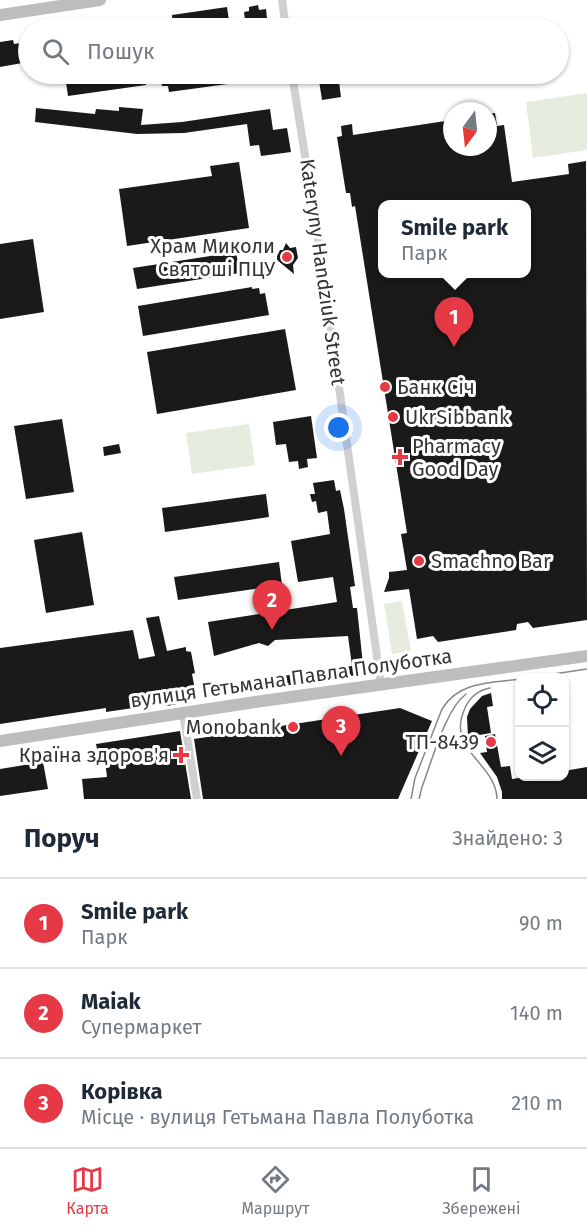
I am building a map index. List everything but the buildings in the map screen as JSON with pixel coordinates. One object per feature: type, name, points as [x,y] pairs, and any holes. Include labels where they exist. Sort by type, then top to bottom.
[{"type":"street","points":[[0,15],[100,0]]},
{"type":"street","points":[[282,0],[285,18]]},
{"type":"street","name":"Kateryny Handziuk Street","points":[[294,84],[317,231],[381,684]]},
{"type":"street","name":"вулиця Гетьмана Павла Полуботка","points":[[0,741],[381,684],[587,656]]},
{"type":"street","points":[[183,713],[197,799]]},
{"type":"shaded area","points":[[587,93],[587,150],[533,158],[526,102]]},
{"type":"shaded area","points":[[249,424],[255,465],[192,474],[186,433]]},
{"type":"shaded area","points":[[402,601],[411,651],[392,654],[384,604]]},
{"type":"tram line","points":[[560,673],[587,669]]},
{"type":"tram line","points":[[411,799],[415,778],[442,709],[449,700],[457,693],[476,685],[515,680]]},
{"type":"tram line","points":[[490,688],[479,692],[469,701],[461,723],[461,735],[466,746],[489,775],[495,786],[497,799]]},
{"type":"tram line","points":[[419,799],[445,724],[458,702],[466,694]]},
{"type":"place","name":"Храм Миколи Святоші ПЦУ","points":[[287,257]]},
{"type":"place","name":"Smile park","points":[[454,347]]},
{"type":"place","name":"Банк Січ","points":[[385,387]]},
{"type":"place","name":"UkrSibbank","points":[[393,417]]},
{"type":"place","name":"Pharmacy Good Day","points":[[400,457]]},
{"type":"place","name":"Smachno Bar","points":[[419,561]]},
{"type":"place","name":"Maiak","points":[[272,630]]},
{"type":"place","name":"Monobank","points":[[293,727]]},
{"type":"place","name":"ТП-8439","points":[[491,742]]},
{"type":"place","name":"Країна здоров'я","points":[[181,755]]},
{"type":"place","name":"Корівка","points":[[341,756]]}]
